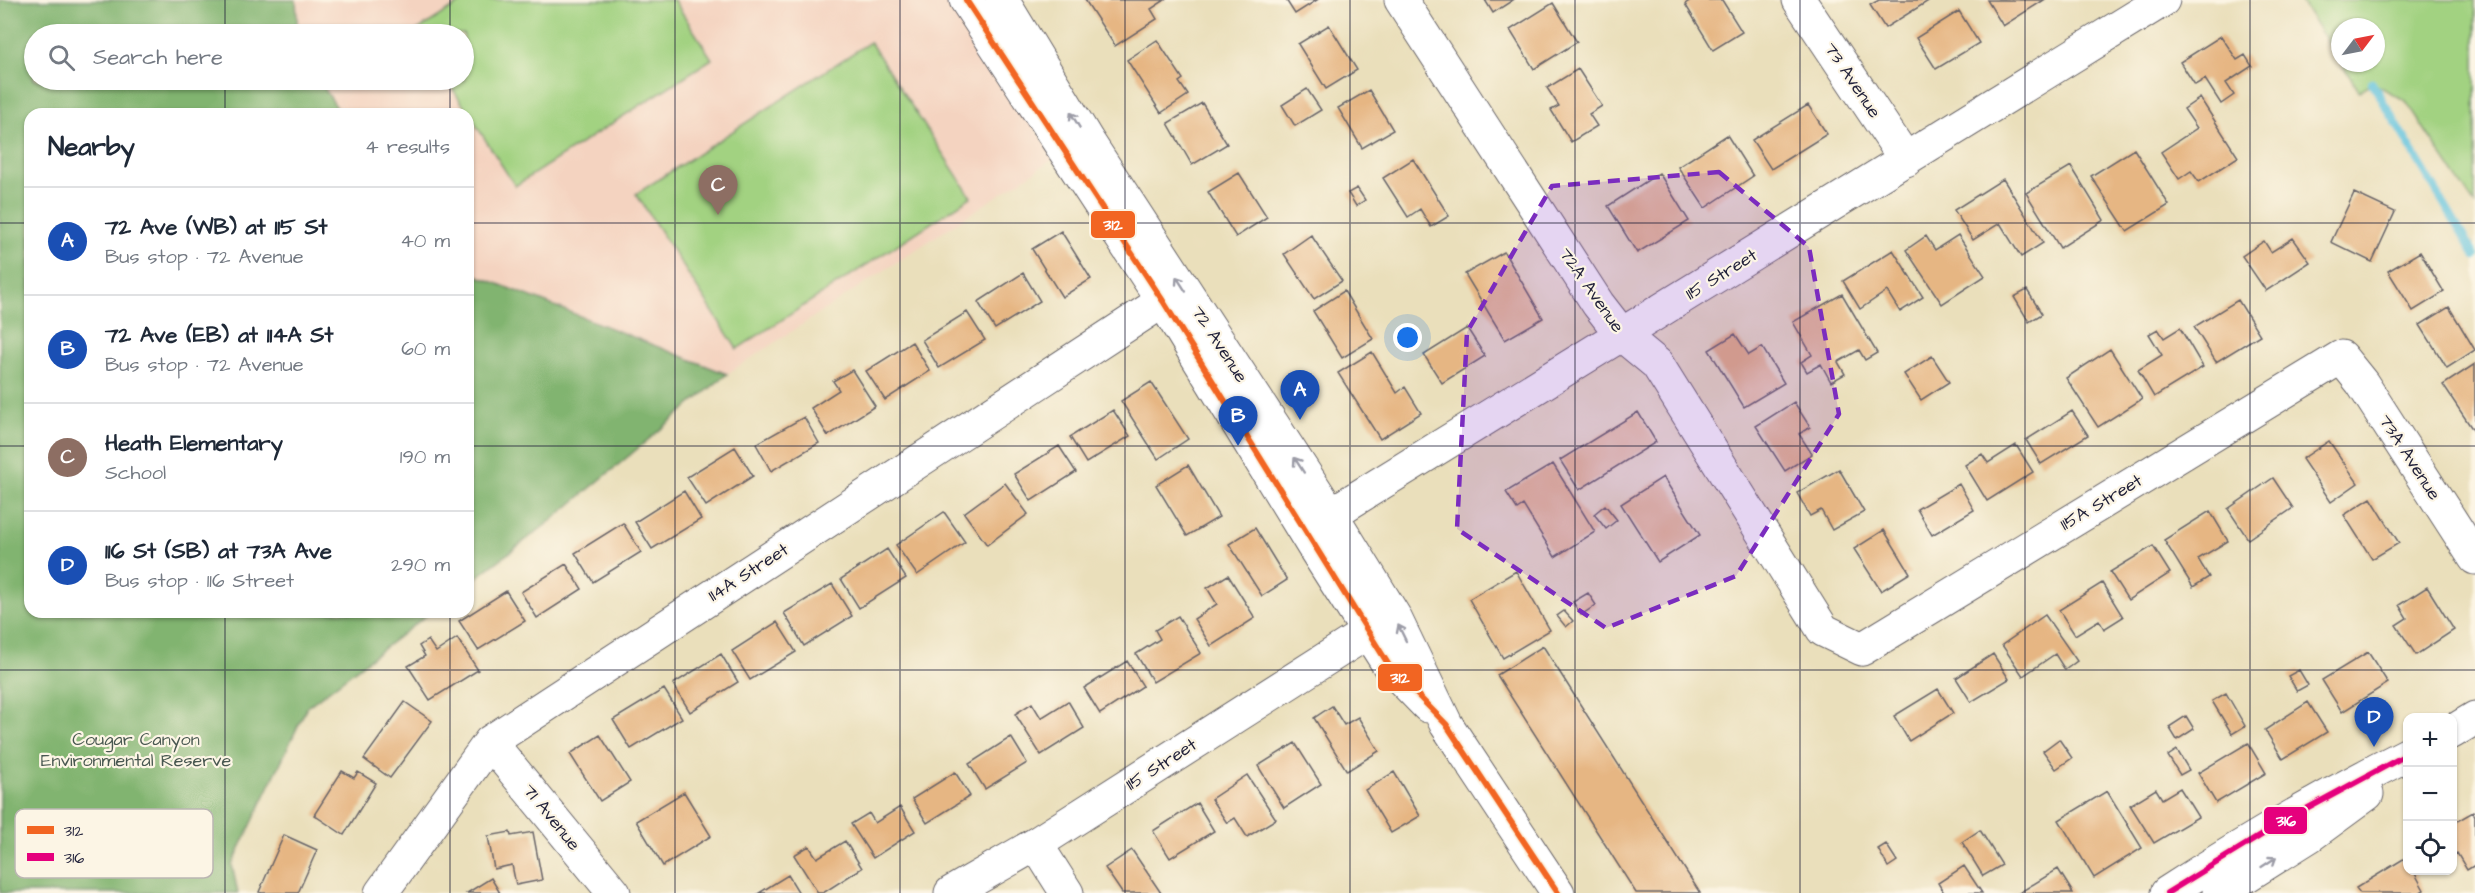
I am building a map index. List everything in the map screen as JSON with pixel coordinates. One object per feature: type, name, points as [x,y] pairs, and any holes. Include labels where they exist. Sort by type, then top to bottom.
[{"type":"street","name":"72 Avenue","points":[[966,0],[1163,301],[1275,485],[1390,667],[1446,724]]},
{"type":"street","name":"72 Avenue","points":[[1002,0],[1087,140],[1331,514],[1394,616],[1446,724],[1558,893]]},
{"type":"street","name":"72A Avenue","points":[[1401,0],[1598,304],[1622,335],[1657,364],[1823,630],[1862,649]]},
{"type":"street","name":"73 Avenue","points":[[1799,0],[1906,160]]},
{"type":"street","name":"115 Street","points":[[1331,514],[2163,0]]},
{"type":"street","name":"114A Street","points":[[381,893],[490,742],[1163,301]]},
{"type":"street","name":"115A Street","points":[[1862,649],[2341,357]]},
{"type":"street","name":"73A Avenue","points":[[2341,357],[2362,383],[2475,558]]},
{"type":"street","points":[[1275,485],[1331,514]]},
{"type":"street","name":"115 Street","points":[[951,893],[1036,844],[1368,632]]},
{"type":"street","name":"71 Avenue","points":[[490,742],[615,893]]},
{"type":"street","points":[[2167,893],[2253,839],[2348,784],[2403,756]]},
{"type":"street","points":[[2219,893],[2311,835],[2405,767]]},
{"type":"street","points":[[1036,844],[1067,893]]},
{"type":"highlighted area","points":[[1719,172],[1809,247],[1839,414],[1736,576],[1606,628],[1457,529],[1467,332],[1552,186]]},
{"type":"shaded area","points":[[296,0],[952,0],[1055,158],[727,374],[474,274],[474,108],[337,108],[325,90],[474,90],[474,24],[297,24]]},
{"type":"green space","name":"Cougar Canyon Environmental Reserve","points":[[0,0],[296,0],[297,24],[24,24],[24,90],[325,90],[337,108],[24,108],[24,618],[423,618],[307,707],[232,865],[238,893],[0,893]]},
{"type":"green space","points":[[465,0],[674,0],[712,59],[515,186],[474,122],[474,108],[465,108],[453,90],[474,90],[474,24],[427,24]]},
{"type":"green space","points":[[2300,0],[2475,0],[2475,205],[2405,100],[2372,83],[2359,91],[2347,72],[2385,72],[2385,18],[2331,18],[2331,47]]},
{"type":"green space","points":[[870,42],[971,197],[737,349],[636,194]]},
{"type":"green space","points":[[474,274],[727,374],[552,520],[474,579]]},
{"type":"building","points":[[1085,0],[1165,0],[1151,9],[1157,19],[1115,46]]},
{"type":"building","points":[[1286,0],[1317,0],[1295,14]]},
{"type":"building","points":[[1485,0],[1513,0],[1493,13]]},
{"type":"building","points":[[1691,0],[1722,0],[1742,32],[1713,50],[1685,4]]},
{"type":"building","points":[[1879,0],[1930,0],[1885,28],[1870,5]]},
{"type":"building","points":[[1987,0],[2044,0],[2003,26]]},
{"type":"building","points":[[1553,3],[1577,42],[1534,69],[1510,30]]},
{"type":"building","points":[[1959,11],[1979,43],[1936,69],[1916,38]]},
{"type":"building","points":[[1329,25],[1357,70],[1326,89],[1298,44]]},
{"type":"building","points":[[2221,36],[2237,60],[2245,55],[2252,66],[2226,83],[2234,95],[2221,104],[2205,79],[2195,85],[2180,62]]},
{"type":"building","points":[[1157,40],[1183,79],[1179,82],[1188,95],[1161,113],[1127,60]]},
{"type":"building","points":[[1578,69],[1602,106],[1589,114],[1597,126],[1571,142],[1551,110],[1559,106],[1547,88]]},
{"type":"building","points":[[1307,89],[1321,110],[1295,126],[1282,105]]},
{"type":"building","points":[[1369,90],[1393,130],[1362,148],[1338,108]]},
{"type":"building","points":[[2200,98],[2238,157],[2199,182],[2191,171],[2179,179],[2161,152],[2197,128],[2184,109]]},
{"type":"building","points":[[1202,103],[1227,144],[1192,165],[1168,123]]},
{"type":"building","points":[[1808,105],[1827,134],[1771,169],[1752,140]]},
{"type":"building","points":[[1727,135],[1753,176],[1705,208],[1678,167]]},
{"type":"building","points":[[2134,149],[2169,205],[2127,231],[2091,176]]},
{"type":"building","points":[[1413,159],[1449,216],[1431,227],[1420,209],[1408,217],[1383,178]]},
{"type":"building","points":[[2071,166],[2104,220],[2060,248],[2026,193]]},
{"type":"building","points":[[1239,173],[1267,217],[1236,237],[1208,192]]},
{"type":"building","points":[[1659,173],[1689,221],[1637,253],[1608,206]]},
{"type":"building","points":[[2003,179],[2043,243],[2021,257],[2000,223],[1973,240],[1954,210]]},
{"type":"building","points":[[1357,188],[1365,200],[1356,206],[1348,193]]},
{"type":"building","points":[[2354,193],[2395,212],[2372,262],[2331,242]]},
{"type":"building","points":[[1061,231],[1091,279],[1062,297],[1032,249]]},
{"type":"building","points":[[1311,235],[1342,281],[1314,299],[1284,254]]},
{"type":"building","points":[[1958,235],[1985,276],[1942,304],[1906,250],[1926,236],[1935,250]]},
{"type":"building","points":[[2293,238],[2310,262],[2266,291],[2242,256],[2264,241],[2271,252]]},
{"type":"building","points":[[1893,250],[1923,297],[1900,312],[1887,291],[1860,309],[1843,281]]},
{"type":"building","points":[[1504,252],[1543,318],[1505,340],[1465,274]]},
{"type":"building","points":[[2420,252],[2444,292],[2413,311],[2388,271]]},
{"type":"building","points":[[1023,273],[1040,301],[995,329],[978,302]]},
{"type":"building","points":[[2027,290],[2042,314],[2029,322],[2014,297]]},
{"type":"building","points":[[1344,291],[1373,339],[1342,358],[1313,311]]},
{"type":"building","points":[[1842,294],[1877,353],[1865,360],[1859,350],[1838,362],[1845,374],[1831,382],[1821,364],[1807,372],[1801,362],[1812,355],[1793,322]]},
{"type":"building","points":[[2238,300],[2260,335],[2216,362],[2194,327]]},
{"type":"building","points":[[2449,307],[2475,350],[2447,368],[2420,325]]},
{"type":"building","points":[[967,312],[985,340],[939,368],[922,340]]},
{"type":"building","points":[[1467,328],[1485,356],[1442,383],[1424,355]]},
{"type":"building","points":[[2180,328],[2203,367],[2154,397],[2138,370],[2162,355],[2149,334],[2158,329],[2164,338]]},
{"type":"building","points":[[1735,334],[1749,355],[1762,347],[1784,383],[1744,407],[1709,350]]},
{"type":"building","points":[[912,342],[930,371],[885,400],[866,371]]},
{"type":"building","points":[[2110,349],[2142,399],[2098,427],[2066,378]]},
{"type":"building","points":[[1372,352],[1397,393],[1405,387],[1421,413],[1380,439],[1338,373]]},
{"type":"building","points":[[1932,356],[1949,382],[1921,400],[1904,374]]},
{"type":"building","points":[[2475,364],[2475,428],[2473,430],[2443,385]]},
{"type":"building","points":[[852,370],[875,406],[828,436],[811,408],[839,390],[833,381]]},
{"type":"building","points":[[1151,382],[1188,439],[1158,459],[1121,401]]},
{"type":"building","points":[[1794,402],[1810,427],[1799,434],[1812,454],[1785,471],[1756,426]]},
{"type":"building","points":[[1113,410],[1130,436],[1086,463],[1070,437]]},
{"type":"building","points":[[2072,411],[2088,435],[2041,464],[2026,440]]},
{"type":"building","points":[[1638,412],[1656,442],[1579,490],[1560,460]]},
{"type":"building","points":[[804,417],[819,443],[771,471],[756,444]]},
{"type":"building","points":[[2329,441],[2358,483],[2331,502],[2302,459]]},
{"type":"building","points":[[2016,445],[2033,472],[1987,501],[1965,465],[1982,454],[1988,463]]},
{"type":"building","points":[[1059,446],[1076,472],[1031,501],[1014,474]]},
{"type":"building","points":[[735,447],[753,476],[706,506],[687,477]]},
{"type":"building","points":[[1553,464],[1595,532],[1555,557],[1523,505],[1517,509],[1506,492]]},
{"type":"building","points":[[1188,465],[1219,517],[1187,536],[1156,485]]},
{"type":"building","points":[[1839,469],[1864,512],[1832,530],[1821,510],[1810,516],[1797,493]]},
{"type":"building","points":[[1663,477],[1700,535],[1658,562],[1621,504]]},
{"type":"building","points":[[2273,478],[2293,508],[2248,539],[2228,509]]},
{"type":"building","points":[[1005,483],[1028,514],[987,545],[964,513]]},
{"type":"building","points":[[1959,484],[1974,510],[1932,535],[1917,509]]},
{"type":"building","points":[[684,491],[701,519],[652,549],[635,522]]},
{"type":"building","points":[[2371,498],[2399,543],[2372,559],[2344,515]]},
{"type":"building","points":[[1605,505],[1617,520],[1606,529],[1594,514]]},
{"type":"building","points":[[2210,511],[2228,541],[2198,559],[2209,577],[2193,587],[2164,540]]},
{"type":"building","points":[[944,512],[965,542],[917,575],[896,545]]},
{"type":"building","points":[[623,523],[641,552],[593,582],[575,553]]},
{"type":"building","points":[[1255,528],[1287,580],[1262,596],[1229,544]]},
{"type":"building","points":[[1884,530],[1910,573],[1881,591],[1854,549]]},
{"type":"building","points":[[2153,546],[2170,573],[2128,600],[2110,572]]},
{"type":"building","points":[[887,549],[906,578],[859,608],[841,579]]},
{"type":"building","points":[[566,564],[582,589],[537,618],[521,592]]},
{"type":"building","points":[[1516,571],[1550,630],[1503,658],[1469,599]]},
{"type":"building","points":[[1228,575],[1255,618],[1211,646],[1194,619],[1217,604],[1207,588]]},
{"type":"building","points":[[2102,583],[2123,617],[2104,629],[2099,620],[2075,635],[2059,610]]},
{"type":"building","points":[[832,584],[852,616],[804,646],[784,613]]},
{"type":"building","points":[[2427,587],[2454,630],[2416,655],[2396,625],[2407,618],[2399,605]]},
{"type":"building","points":[[506,591],[525,621],[478,650],[459,621],[464,618],[474,618],[474,611]]},
{"type":"building","points":[[1588,593],[1596,605],[1581,615],[1573,602]]},
{"type":"building","points":[[1564,611],[1573,621],[1566,627],[1557,616]]},
{"type":"building","points":[[2045,615],[2077,661],[2065,670],[2055,654],[2023,676],[2002,645]]},
{"type":"building","points":[[1178,616],[1201,653],[1153,682],[1136,654],[1160,639],[1155,630]]},
{"type":"building","points":[[777,622],[796,652],[750,680],[732,651]]},
{"type":"building","points":[[457,638],[478,670],[430,700],[408,666],[425,656],[419,646],[428,640],[436,652]]},
{"type":"building","points":[[1543,646],[1700,893],[1636,893],[1497,675]]},
{"type":"building","points":[[2368,652],[2388,683],[2342,712],[2322,680]]},
{"type":"building","points":[[721,654],[738,682],[690,712],[673,684]]},
{"type":"building","points":[[1993,654],[2009,679],[1971,702],[1956,678]]},
{"type":"building","points":[[1127,661],[1143,686],[1100,714],[1084,688]]},
{"type":"building","points":[[2299,670],[2308,685],[2297,691],[2288,676]]},
{"type":"building","points":[[664,689],[682,718],[631,749],[613,720]]},
{"type":"building","points":[[1938,689],[1953,713],[1909,741],[1894,716]]},
{"type":"building","points":[[2226,693],[2245,726],[2232,734],[2212,701]]},
{"type":"building","points":[[1068,701],[1084,728],[1041,755],[1015,714],[1032,703],[1041,718]]},
{"type":"building","points":[[405,702],[432,721],[390,778],[364,759]]},
{"type":"building","points":[[2308,702],[2327,732],[2283,759],[2265,730]]},
{"type":"building","points":[[1332,706],[1344,725],[1358,717],[1379,751],[1347,771],[1314,718]]},
{"type":"building","points":[[2186,716],[2194,729],[2177,740],[2169,727]]},
{"type":"building","points":[[600,735],[630,782],[600,801],[570,754]]},
{"type":"building","points":[[1011,737],[1027,763],[985,789],[969,764]]},
{"type":"building","points":[[2059,739],[2072,758],[2056,769],[2043,751]]},
{"type":"building","points":[[1295,743],[1321,784],[1284,808],[1258,766]]},
{"type":"building","points":[[2248,743],[2266,773],[2216,803],[2198,773]]},
{"type":"building","points":[[2177,750],[2189,770],[2180,775],[2168,756]]},
{"type":"building","points":[[342,771],[354,778],[358,772],[376,783],[344,835],[314,815]]},
{"type":"building","points":[[955,772],[970,796],[927,823],[912,799]]},
{"type":"building","points":[[1394,772],[1420,816],[1391,833],[1365,790]]},
{"type":"building","points":[[1247,775],[1276,819],[1247,837],[1235,818],[1227,823],[1211,799]]},
{"type":"building","points":[[2180,788],[2198,817],[2154,843],[2130,805],[2156,789],[2162,799]]},
{"type":"building","points":[[2107,791],[2142,848],[2094,878],[2059,820]]},
{"type":"building","points":[[684,792],[711,836],[663,866],[636,821]]},
{"type":"building","points":[[1197,803],[1214,831],[1170,858],[1153,831]]},
{"type":"building","points":[[900,807],[915,831],[873,858],[851,824],[869,813],[875,823]]},
{"type":"building","points":[[2473,812],[2475,816],[2475,865],[2467,870],[2457,853],[2457,821]]},
{"type":"building","points":[[1980,830],[2002,865],[1983,876],[1962,842]]},
{"type":"building","points":[[510,832],[511,836],[533,832],[542,880],[516,885],[512,865],[494,869],[488,836]]},
{"type":"building","points":[[284,835],[317,850],[298,893],[259,892]]},
{"type":"building","points":[[845,841],[862,868],[823,893],[818,893],[794,855],[809,846],[817,858]]},
{"type":"building","points":[[1886,844],[1897,861],[1888,867],[1878,849]]},
{"type":"building","points":[[1132,850],[1161,893],[1122,893],[1105,868]]},
{"type":"building","points":[[2403,859],[2403,875],[2416,875],[2424,890],[2419,893],[2360,893],[2356,888]]},
{"type":"building","points":[[1964,866],[1982,893],[1944,893],[1938,883]]},
{"type":"building","points":[[2058,869],[2073,893],[2019,893]]},
{"type":"building","points":[[788,875],[799,893],[759,893]]},
{"type":"building","points":[[491,878],[500,893],[467,893]]},
{"type":"waterway","points":[[2372,83],[2475,256]]},
{"type":"transit line","name":"312","points":[[966,0],[1163,301],[1390,667],[1446,724],[1558,893]]},
{"type":"transit line","name":"316","points":[[2167,893],[2286,820],[2403,757]]},
{"type":"place","name":"Heath Elementary","points":[[718,215]]},
{"type":"place","name":"72 Ave (WB) at 115 St","points":[[1300,420]]},
{"type":"place","name":"72 Ave (EB) at 114A St","points":[[1238,446]]},
{"type":"place","name":"116 St (SB) at 73A Ave","points":[[2374,747]]}]
